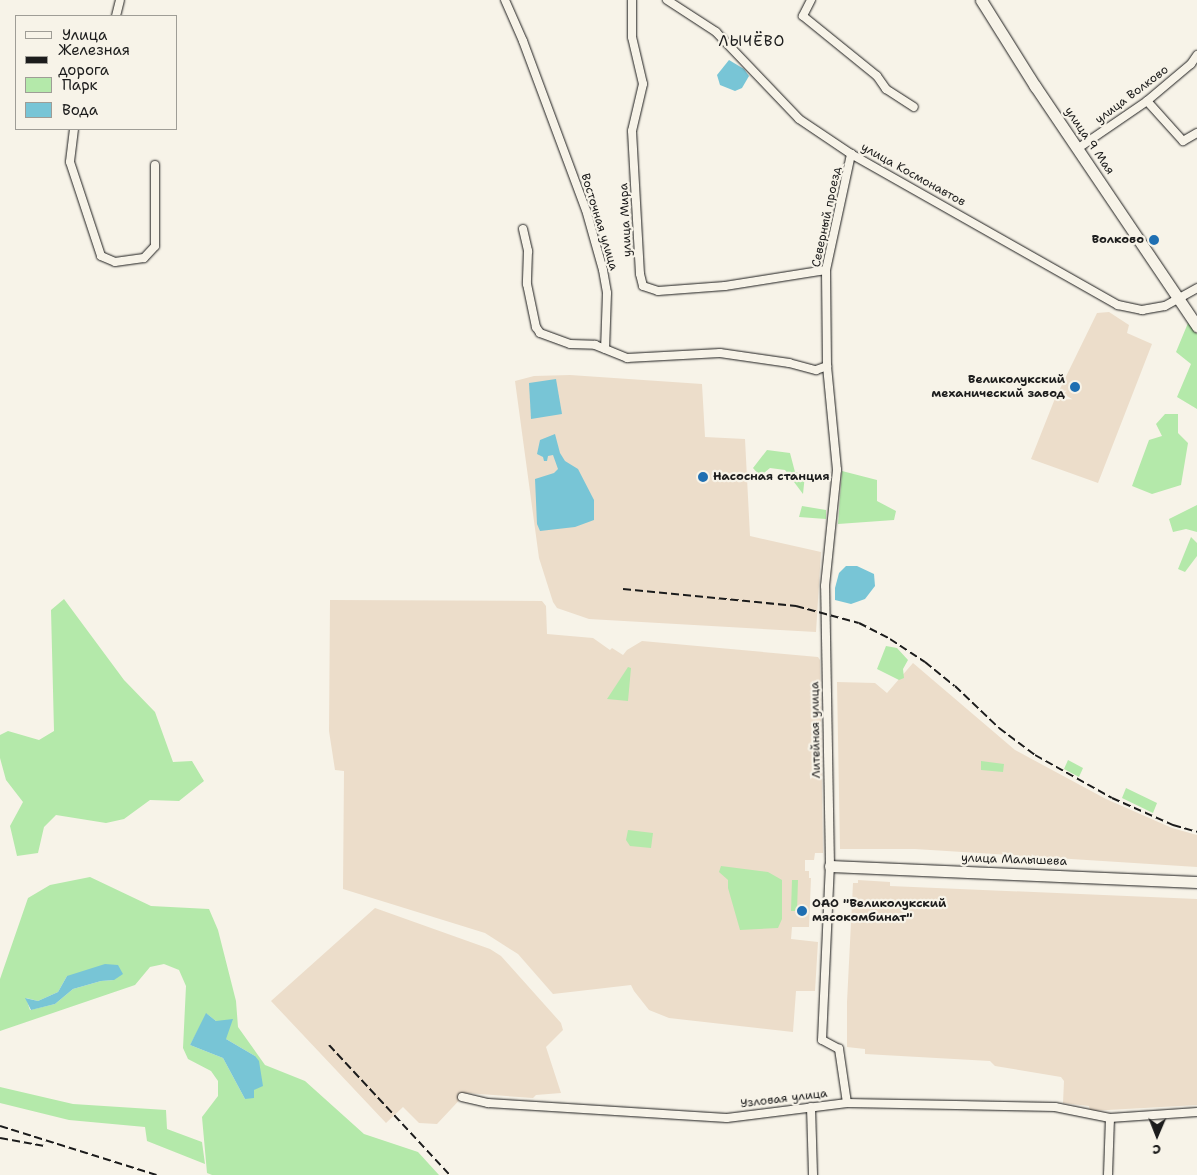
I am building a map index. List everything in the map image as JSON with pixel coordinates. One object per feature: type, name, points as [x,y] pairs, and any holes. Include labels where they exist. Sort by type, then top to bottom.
[{"type":"main road","name":"улица 9 Мая","points":[[981,0],[1077,149],[1197,326]]},
{"type":"main road","name":"улица Малышева","points":[[830,866],[1197,882]]},
{"type":"street","points":[[116,15],[120,0]]},
{"type":"street","name":"Восточная улица","points":[[505,0],[523,41],[586,210],[589,228],[604,270],[607,293],[605,349]]},
{"type":"street","name":"улица Мира","points":[[632,0],[632,37],[643,84],[632,131],[640,274],[643,286],[658,291],[725,286],[826,270]]},
{"type":"street","name":"улица Космонавтов","points":[[667,0],[716,32],[799,119],[851,154],[1118,305],[1142,310],[1165,306],[1197,288]]},
{"type":"street","points":[[811,0],[803,16],[877,76],[886,89],[914,107]]},
{"type":"street","name":"улица Волково","points":[[1077,149],[1147,101],[1191,64],[1197,55]]},
{"type":"street","points":[[1147,101],[1183,141],[1197,132]]},
{"type":"street","points":[[74,130],[70,162],[101,256],[115,262],[144,258],[155,246],[155,164]]},
{"type":"street","name":"Северный проезд","points":[[828,346],[826,270],[851,154]]},
{"type":"street","points":[[523,229],[528,251],[527,284],[538,332],[570,344],[595,345],[627,358],[720,353],[790,363],[816,370],[827,366]]},
{"type":"street","name":"Литейная улица","points":[[828,346],[827,366],[837,470],[826,586],[830,866],[822,1040],[839,1049],[847,1103]]},
{"type":"street","name":"Узловая улица","points":[[462,1097],[488,1103],[727,1118],[847,1103],[1055,1107],[1110,1118],[1197,1112]]},
{"type":"street","points":[[811,1107],[813,1175]]},
{"type":"street","points":[[1108,1175],[1110,1118]]},
{"type":"shaded area","points":[[1109,312],[1129,325],[1127,333],[1152,344],[1098,483],[1031,459],[1054,401],[1097,313]]},
{"type":"shaded area","points":[[570,375],[702,384],[705,437],[745,439],[750,536],[821,552],[816,632],[589,619],[557,608],[553,602],[539,558],[515,381],[534,376]]},
{"type":"shaded area","points":[[330,600],[542,601],[546,606],[547,634],[593,638],[610,650],[612,648],[623,655],[627,650],[642,641],[818,657],[820,660],[823,853],[815,853],[814,860],[805,860],[805,871],[809,871],[809,878],[811,878],[809,927],[792,927],[791,939],[818,942],[815,991],[796,991],[793,1032],[669,1018],[649,1010],[631,985],[553,994],[518,954],[485,933],[343,889],[344,771],[335,770],[329,731]]},
{"type":"shaded area","points":[[913,663],[1015,750],[1106,799],[1172,828],[1197,835],[1197,867],[915,849],[840,849],[837,682],[875,683],[887,693]]},
{"type":"shaded area","points":[[858,880],[890,882],[890,886],[1197,899],[1197,1105],[1090,1111],[1089,1106],[1063,1103],[1064,1081],[1061,1077],[995,1066],[990,1061],[865,1054],[865,1049],[847,1047],[847,1002],[853,883],[858,883]]},
{"type":"shaded area","points":[[375,908],[490,949],[501,956],[561,1023],[563,1030],[546,1047],[561,1093],[536,1095],[533,1098],[466,1093],[437,1124],[419,1123],[403,1107],[386,1123],[271,1001]]},
{"type":"green space","points":[[1188,323],[1197,334],[1197,409],[1177,397],[1191,364],[1176,352]]},
{"type":"green space","points":[[1165,414],[1178,414],[1178,433],[1188,443],[1181,485],[1152,494],[1132,486],[1149,440],[1162,436],[1156,424]]},
{"type":"green space","points":[[767,450],[790,453],[795,472],[805,475],[803,494],[785,470],[770,468],[760,476],[753,468]]},
{"type":"green space","points":[[842,471],[877,480],[877,501],[896,511],[894,520],[838,524]]},
{"type":"green space","points":[[1197,505],[1197,532],[1186,529],[1173,532],[1169,519]]},
{"type":"green space","points":[[802,506],[826,510],[826,519],[799,517]]},
{"type":"green space","points":[[1191,537],[1197,543],[1197,556],[1185,572],[1178,569]]},
{"type":"green space","points":[[64,599],[124,680],[155,712],[173,762],[192,761],[204,781],[179,801],[150,800],[124,819],[106,823],[56,815],[44,827],[38,853],[17,856],[10,826],[23,802],[6,780],[0,758],[0,735],[8,731],[39,740],[54,731],[51,610]]},
{"type":"green space","points":[[886,646],[897,648],[908,660],[903,669],[904,678],[899,680],[877,669]]},
{"type":"green space","points":[[628,667],[631,668],[628,701],[607,699]]},
{"type":"green space","points":[[1068,760],[1083,768],[1079,777],[1064,769]]},
{"type":"green space","points":[[981,761],[1004,764],[1003,772],[981,770]]},
{"type":"green space","points":[[1126,788],[1157,803],[1153,813],[1122,798]]},
{"type":"green space","points":[[628,830],[653,833],[651,848],[630,846],[626,840]]},
{"type":"green space","points":[[721,866],[768,872],[782,880],[782,919],[778,928],[740,930],[728,888],[728,880],[719,872]]},
{"type":"green space","points":[[90,877],[151,906],[209,909],[218,930],[236,1001],[238,1027],[265,1065],[305,1081],[364,1134],[418,1152],[439,1175],[212,1175],[207,1173],[202,1117],[218,1096],[218,1081],[211,1071],[188,1059],[183,1048],[186,986],[179,970],[164,964],[150,967],[135,985],[0,1031],[0,979],[28,898],[50,885]],"holes":[[[67,976],[114,980],[101,981],[73,989],[55,1004],[30,1010],[26,998],[38,1001],[58,992]],[[207,1014],[216,1021],[226,1039],[255,1056],[254,1090],[245,1099],[223,1058],[190,1045]]]},
{"type":"green space","points":[[792,880],[798,880],[797,911],[791,911]]},
{"type":"green space","points":[[0,1087],[73,1104],[166,1110],[167,1129],[202,1142],[205,1164],[147,1141],[145,1127],[69,1120],[0,1103]]},
{"type":"water","points":[[729,60],[744,69],[749,76],[742,88],[735,91],[720,85],[717,75]]},
{"type":"water","points":[[556,379],[562,414],[531,419],[529,383]]},
{"type":"water","points":[[555,434],[560,453],[565,461],[578,469],[594,500],[594,520],[575,527],[540,531],[537,524],[535,479],[554,473],[558,469],[553,455],[548,456],[547,461],[544,461],[543,457],[537,454],[540,440]]},
{"type":"water","points":[[846,566],[857,566],[874,574],[875,586],[865,599],[851,604],[835,600],[835,588],[839,573]]},
{"type":"water","points":[[105,964],[118,965],[123,974],[114,980],[101,981],[73,989],[55,1004],[31,1010],[25,998],[38,1001],[58,992],[67,976]]},
{"type":"water","points":[[206,1013],[216,1021],[233,1019],[226,1039],[255,1056],[259,1061],[263,1086],[254,1090],[254,1098],[245,1099],[223,1058],[190,1045]]},
{"type":"railway","points":[[623,589],[796,606],[859,623],[890,639],[925,662],[955,686],[999,728],[1035,755],[1112,798],[1173,825],[1197,832]]},
{"type":"railway","points":[[329,1045],[450,1175]]},
{"type":"railway","points":[[0,1126],[156,1175]]},
{"type":"railway","points":[[0,1138],[44,1146]]},
{"type":"place","name":"Волково","points":[[1154,240]]},
{"type":"place","name":"Великолукский механический завод","points":[[1075,387]]},
{"type":"place","name":"Насосная станция","points":[[703,477]]},
{"type":"place","name":"ОАО \"Великолукский мясокомбинат\"","points":[[802,911]]},
{"type":"district","name":"ЛЫЧЁВО","points":[[752,42]]}]
